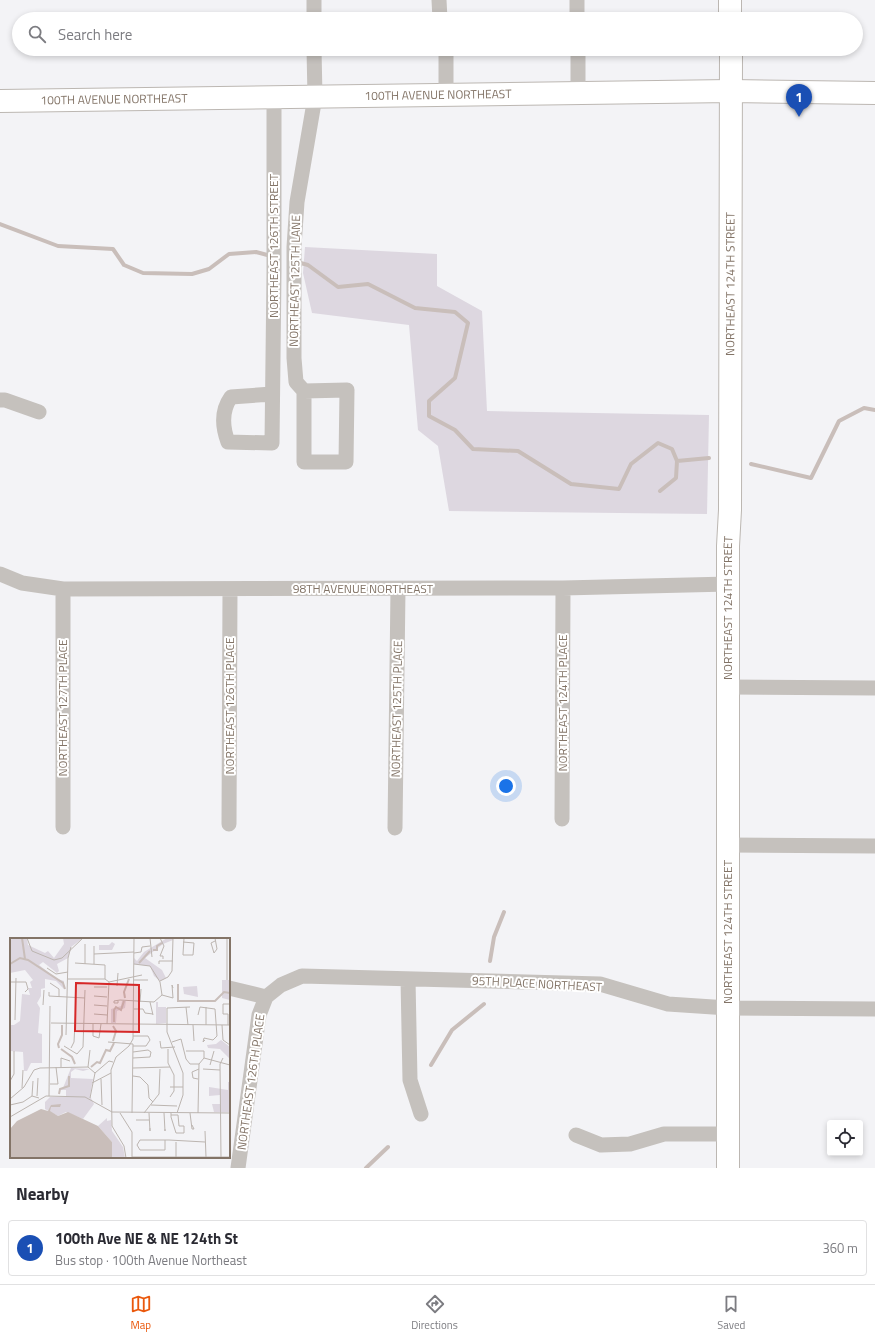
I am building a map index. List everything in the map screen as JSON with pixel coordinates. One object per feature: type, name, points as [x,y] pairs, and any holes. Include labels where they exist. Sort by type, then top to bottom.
[{"type":"street","points":[[314,0],[314,12]]},
{"type":"street","points":[[439,0],[440,12]]},
{"type":"street","points":[[577,0],[577,12]]},
{"type":"street","points":[[730,0],[730,12]]},
{"type":"street","points":[[314,56],[315,97]]},
{"type":"street","points":[[446,56],[446,95]]},
{"type":"street","points":[[578,56],[578,93]]},
{"type":"street","name":"NORTHEAST 124TH STREET","points":[[728,1168],[731,56]]},
{"type":"street","name":"100TH AVENUE NORTHEAST","points":[[0,101],[731,91],[875,93]]},
{"type":"street","name":"NORTHEAST 126TH STREET","points":[[272,394],[274,97]]},
{"type":"street","name":"NORTHEAST 125TH LANE","points":[[304,391],[347,390],[346,462],[304,462],[304,391],[296,382],[294,358],[294,247],[297,202],[315,97]]},
{"type":"street","points":[[0,400],[5,400],[39,412]]},
{"type":"street","name":"98TH AVENUE NORTHEAST","points":[[0,574],[22,583],[63,589],[563,588],[729,584]]},
{"type":"street","name":"NORTHEAST 124TH PLACE","points":[[562,819],[563,588]]},
{"type":"street","name":"NORTHEAST 127TH PLACE","points":[[63,589],[63,827]]},
{"type":"street","name":"NORTHEAST 126TH PLACE","points":[[229,824],[230,589]]},
{"type":"street","name":"NORTHEAST 125TH PLACE","points":[[395,828],[398,589]]},
{"type":"street","points":[[729,687],[875,688]]},
{"type":"street","points":[[728,845],[875,846]]},
{"type":"street","name":"95TH PLACE NORTHEAST","points":[[266,997],[281,985],[302,976],[600,984],[668,1004],[728,1008],[875,1009]]},
{"type":"street","points":[[408,979],[410,1080],[421,1114]]},
{"type":"street","points":[[230,988],[266,997]]},
{"type":"street","name":"NORTHEAST 126TH PLACE","points":[[238,1168],[259,1015],[266,997]]},
{"type":"street","points":[[576,1135],[601,1145],[630,1144],[664,1134],[727,1134]]},
{"type":"shaded area","points":[[305,247],[437,254],[437,286],[482,311],[487,411],[709,415],[707,514],[449,511],[438,446],[418,430],[409,325],[312,313],[303,273]]},
{"type":"waterway","points":[[0,224],[58,246],[113,249],[124,265],[143,273],[192,274],[209,269],[229,254],[256,252],[271,256]]},
{"type":"waterway","points":[[297,262],[308,265],[338,287],[368,284],[415,308],[455,312],[468,323],[455,378],[429,401],[429,416],[455,430],[473,449],[518,451],[571,484],[619,489],[631,464],[658,443],[672,449],[677,461],[709,458]]},
{"type":"waterway","points":[[751,464],[811,478],[839,421],[864,408],[875,410]]},
{"type":"waterway","points":[[660,491],[676,478],[677,461]]},
{"type":"waterway","points":[[490,961],[494,937],[504,912]]},
{"type":"waterway","points":[[431,1065],[452,1030],[484,1004]]},
{"type":"waterway","points":[[366,1168],[388,1147]]},
{"type":"place","name":"100th Ave NE & NE 124th St","points":[[799,117]]}]
